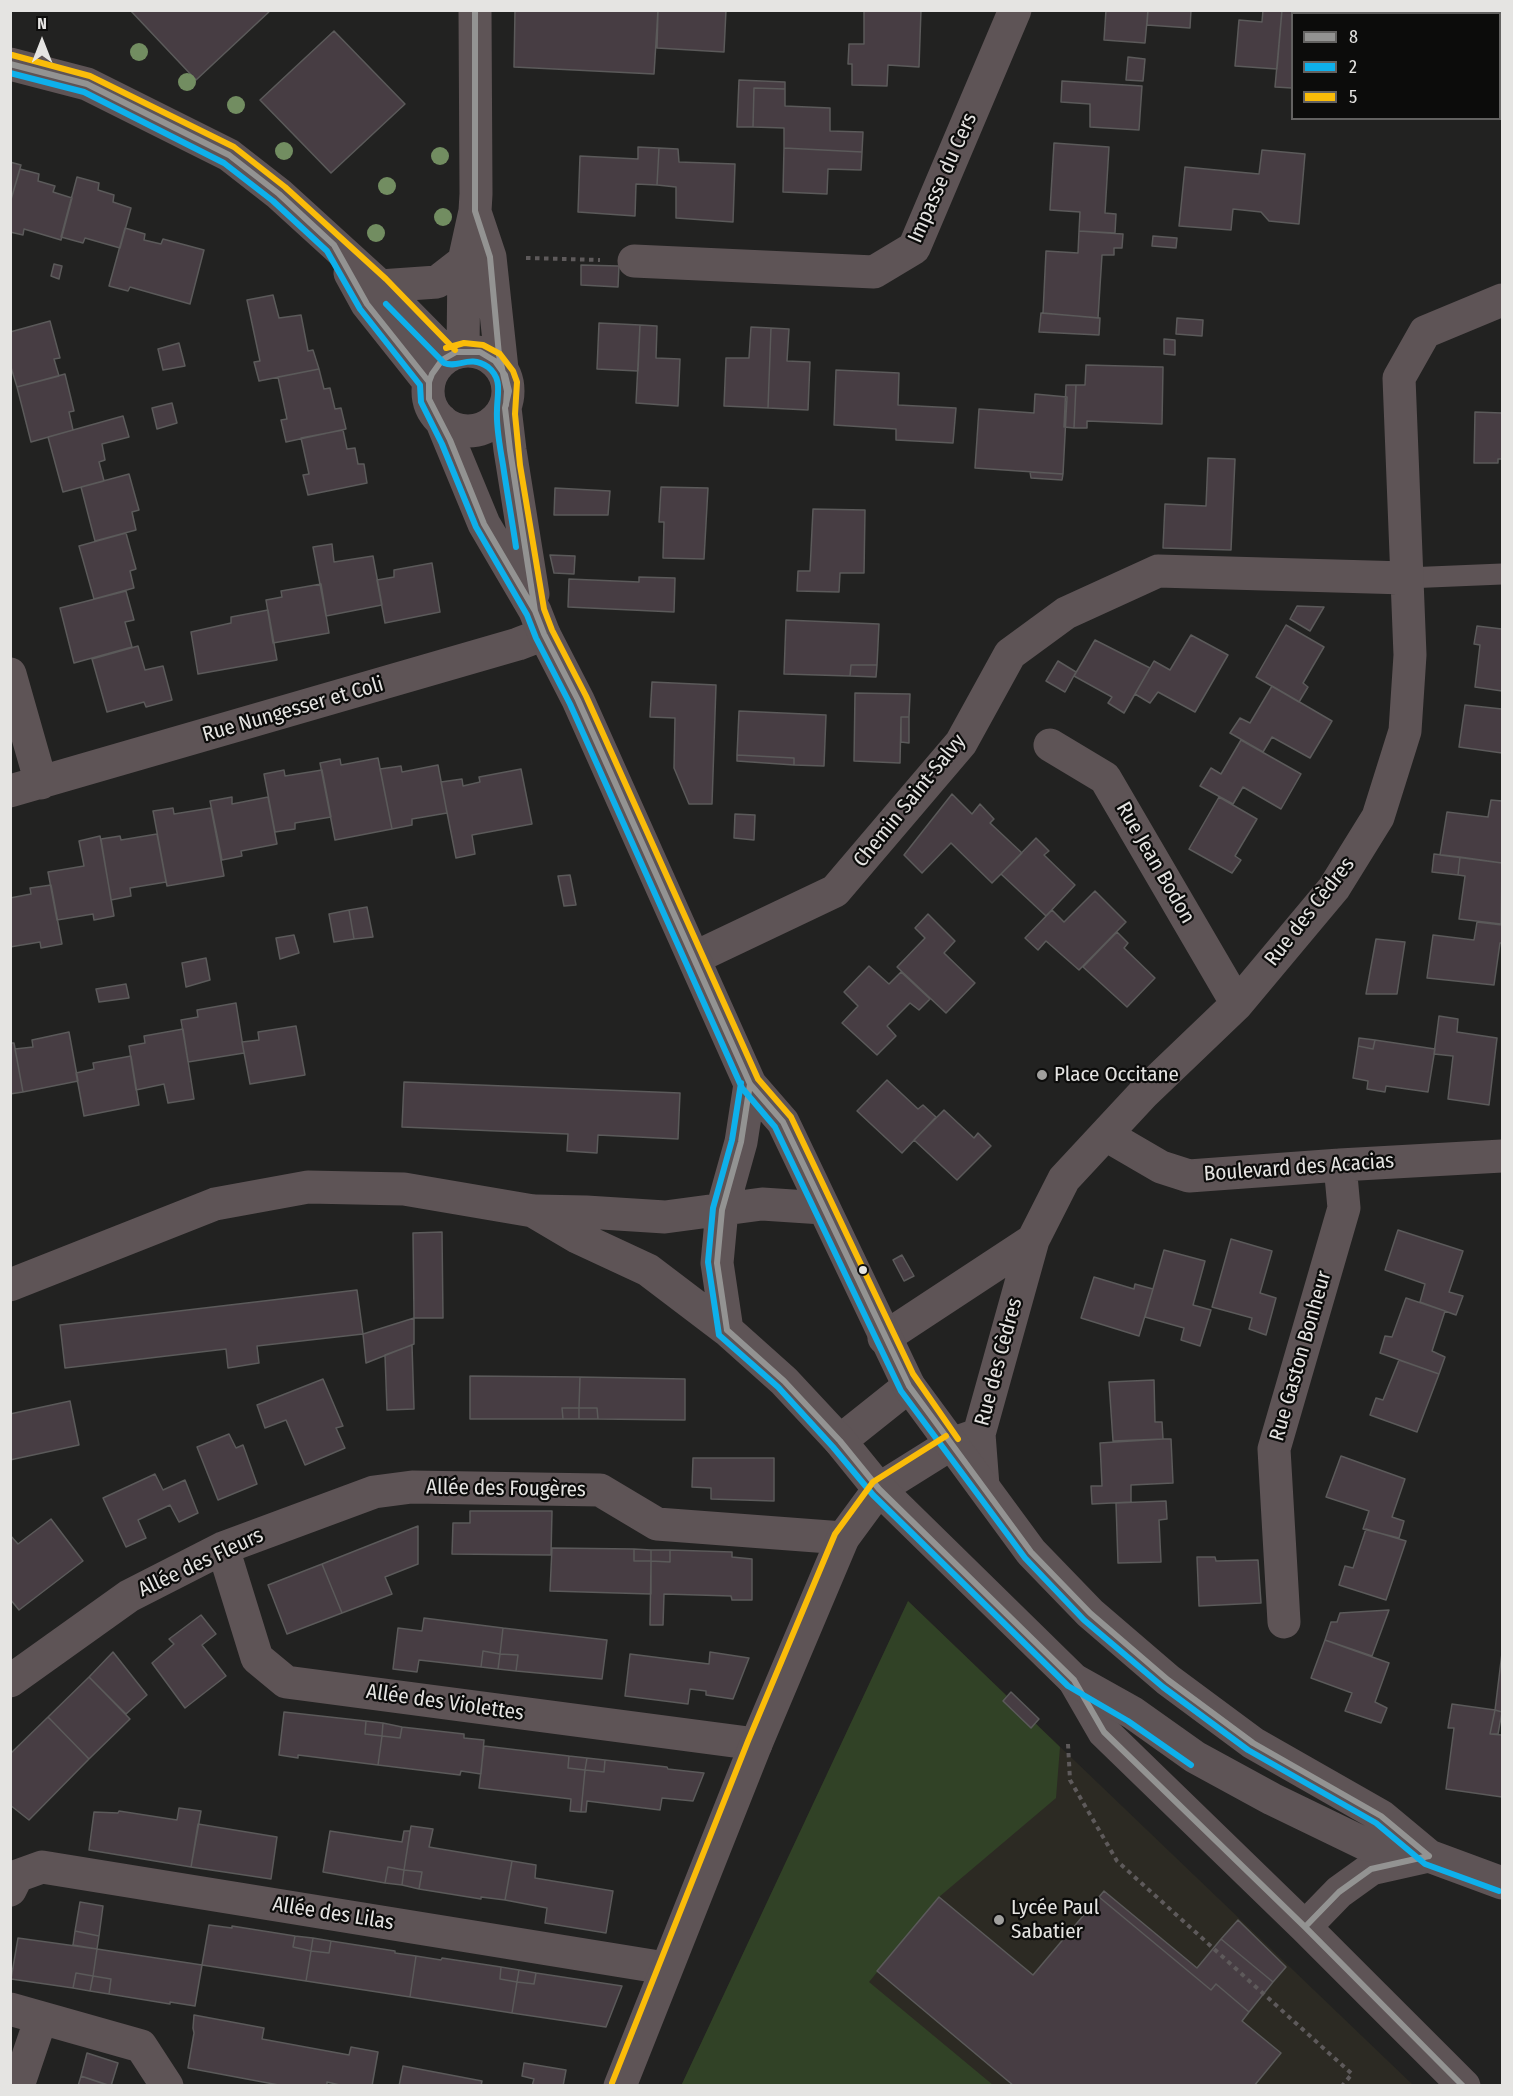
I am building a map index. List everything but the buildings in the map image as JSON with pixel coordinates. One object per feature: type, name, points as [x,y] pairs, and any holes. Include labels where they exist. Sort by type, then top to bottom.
[{"type":"street","points":[[475,10],[477,259],[509,391],[505,408],[510,450],[540,622]]},
{"type":"street","name":"Impasse du Cers","points":[[633,261],[874,272],[915,248],[1015,10]]},
{"type":"street","points":[[10,64],[87,84],[229,155],[279,194],[456,353]]},
{"type":"street","points":[[334,245],[367,304],[429,382]]},
{"type":"street","points":[[380,286],[437,282],[477,259]]},
{"type":"street","points":[[456,353],[477,259]]},
{"type":"street","name":"Rue des Cèdres","points":[[965,1439],[1033,1240],[1064,1179],[1144,1093],[1237,1004],[1334,888],[1378,817],[1404,731],[1410,655],[1399,378],[1425,332],[1503,300]]},
{"type":"street","points":[[502,369],[495,361],[480,352],[456,353],[436,367],[429,382],[429,399],[435,415],[448,426],[464,431],[481,430],[495,422],[505,408]]},
{"type":"street","points":[[441,420],[483,524],[540,622],[578,700],[750,1084],[783,1122],[909,1386],[965,1439],[983,1486],[1031,1552],[1090,1613],[1168,1680],[1253,1743],[1381,1816],[1429,1856]]},
{"type":"street","name":"Chemin Saint-Salvy","points":[[693,958],[836,891],[961,742],[1010,654],[1066,613],[1158,571],[1406,578]]},
{"type":"street","name":"Rue Nungesser et Coli","points":[[10,674],[26,787],[518,644],[540,622]]},
{"type":"street","name":"Rue Jean Bodon","points":[[1050,745],[1105,778],[1237,1004]]},
{"type":"street","points":[[727,1330],[717,1263],[722,1210],[741,1142],[750,1084]]},
{"type":"street","name":"Boulevard des Acacias","points":[[1106,1135],[1161,1167],[1189,1176],[1503,1156]]},
{"type":"street","name":"Rue Gaston Bonheur","points":[[1284,1622],[1274,1449],[1344,1208],[1340,1165]]},
{"type":"street","points":[[10,1285],[215,1204],[308,1187],[404,1189],[532,1211],[665,1217],[762,1204],[823,1208]]},
{"type":"street","points":[[532,1211],[577,1237],[648,1270],[727,1330],[784,1381],[840,1441],[879,1489],[1074,1680],[1133,1713],[1196,1757],[1272,1800],[1365,1844],[1429,1856],[1503,1883]]},
{"type":"street","name":"Rue des Cèdres","points":[[885,1338],[1033,1240]]},
{"type":"street","points":[[840,1441],[909,1386]]},
{"type":"street","points":[[620,2085],[756,1744],[843,1538],[879,1489],[965,1439]]},
{"type":"street","name":"Allée des Fougères","points":[[412,1487],[600,1490],[657,1524],[843,1538]]},
{"type":"street","name":"Allée des Fleurs","points":[[10,1681],[129,1596],[224,1548],[374,1492],[412,1487]]},
{"type":"street","name":"Allée des Violettes","points":[[224,1548],[257,1658],[286,1682],[756,1744]]},
{"type":"street","points":[[1074,1680],[1104,1732],[1464,2085]]},
{"type":"street","points":[[1305,1927],[1339,1892],[1371,1869],[1429,1856]]},
{"type":"street","name":"Allée des Lilas","points":[[10,1890],[17,1876],[42,1867],[665,1968]]},
{"type":"street","points":[[10,2009],[141,2046],[166,2085]]},
{"type":"street","points":[[18,2085],[41,2018]]},
{"type":"lane","points":[[1406,578],[1503,574]]},
{"type":"path","points":[[477,259],[633,261]]},
{"type":"path","points":[[1074,1680],[1067,1754],[1070,1780],[1117,1861],[1352,2074],[1342,2085]]},
{"type":"shaded area","name":"Lycée Paul Sabatier","points":[[908,1601],[1413,2085],[681,2086]]},
{"type":"green space","points":[[908,1601],[1060,1747],[1056,1798],[939,1897],[869,1982],[993,2085],[681,2086]]},
{"type":"transit line","name":"8","points":[[475,10],[475,211],[490,257],[499,355],[507,391],[506,405]]},
{"type":"transit line","name":"5","points":[[12,55],[90,76],[234,147],[285,187],[386,279],[455,350]]},
{"type":"transit line","name":"8","points":[[10,64],[87,84],[229,155],[279,194],[334,245],[367,304],[429,382]]},
{"type":"transit line","name":"2","points":[[10,73],[84,92],[224,163],[273,201],[327,251],[360,309],[420,385],[421,402],[442,444],[476,527],[527,615],[536,638],[570,704],[742,1088],[775,1127],[901,1391],[1025,1558],[1084,1620],[1163,1687],[1248,1750],[1376,1823],[1425,1864],[1499,1891]]},
{"type":"transit line","name":"2","points":[[386,304],[444,363],[481,363],[488,367],[496,377],[498,431],[516,547]]},
{"type":"transit line","name":"5","points":[[446,348],[464,343],[483,345],[500,354],[513,371],[517,382],[515,414],[520,465],[544,609],[552,630],[586,696],[758,1079],[791,1117],[913,1374],[958,1439]]},
{"type":"transit line","name":"8","points":[[456,352],[480,352],[495,361],[505,375],[509,391],[505,408],[510,450],[535,611],[484,524],[450,440],[429,399],[429,382],[432,374],[442,360],[456,352]]},
{"type":"transit line","name":"8","points":[[535,611],[544,634],[578,700],[750,1084],[783,1122],[909,1386],[1031,1552],[1090,1613],[1168,1680],[1253,1743],[1381,1816],[1429,1856]]},
{"type":"transit line","name":"2","points":[[741,1083],[732,1140],[713,1208],[708,1262],[719,1335],[778,1387],[873,1495],[1068,1686],[1128,1721],[1191,1765]]},
{"type":"transit line","name":"8","points":[[727,1330],[717,1263],[722,1210],[741,1142],[750,1084]]},
{"type":"transit line","name":"8","points":[[727,1330],[784,1381],[840,1441],[879,1489],[1074,1680],[1104,1732],[1305,1927],[1463,2086]]},
{"type":"transit line","name":"5","points":[[612,2083],[748,1741],[835,1534],[873,1482],[946,1436]]},
{"type":"transit line","name":"8","points":[[1305,1927],[1339,1892],[1371,1869],[1429,1856]]},
{"type":"place","name":"Place Occitane","points":[[1042,1075]]},
{"type":"place","name":"Lycée Paul Sabatier","points":[[999,1920]]}]
